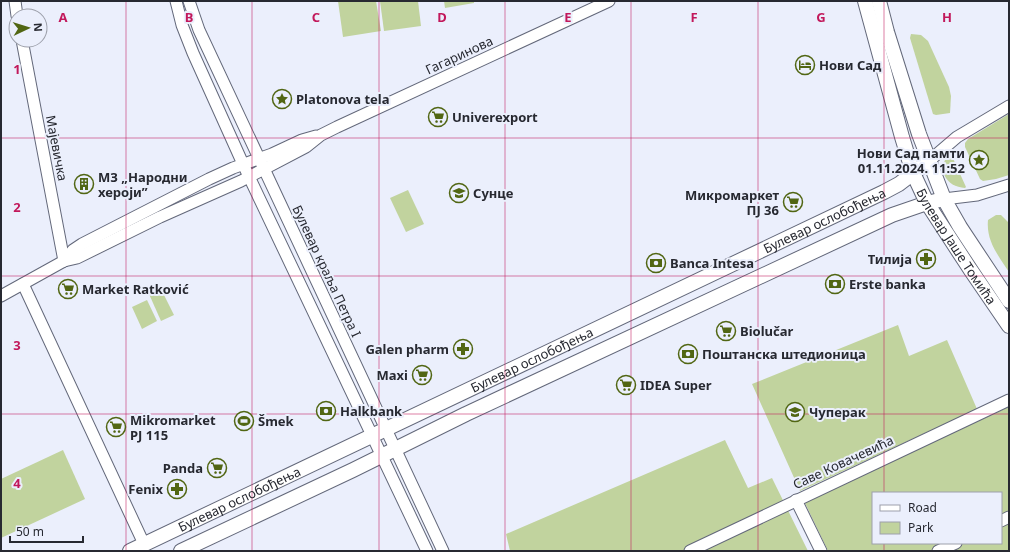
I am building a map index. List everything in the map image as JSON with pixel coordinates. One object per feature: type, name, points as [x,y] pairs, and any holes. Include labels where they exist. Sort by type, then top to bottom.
[{"type":"main road","name":"Булевар Јаше Томића","points":[[865,1],[880,62],[913,173],[927,203],[1009,326]]},
{"type":"main road","name":"Булевар Јаше Томића","points":[[879,1],[920,138],[944,199],[960,227],[1009,301]]},
{"type":"main road","name":"Булевар ослобођења","points":[[130,551],[884,192],[899,184],[929,162]]},
{"type":"main road","name":"Булевар ослобођења","points":[[182,551],[473,411],[892,215],[944,199]]},
{"type":"street","points":[[176,1],[182,25],[193,53],[427,551]]},
{"type":"street","name":"Булевар краља Петра I","points":[[189,1],[199,30],[443,551]]},
{"type":"street","name":"Гагаринова","points":[[64,261],[72,250],[82,244],[209,179],[272,154],[302,140],[321,135],[609,1]]},
{"type":"street","name":"Мајевичка","points":[[24,48],[64,261]]},
{"type":"street","points":[[929,162],[957,137],[1009,106]]},
{"type":"street","name":"Гагаринова","points":[[64,261],[77,258],[160,217],[250,177],[306,147],[321,135]]},
{"type":"street","points":[[944,199],[977,195],[1009,185]]},
{"type":"street","points":[[1,296],[64,261]]},
{"type":"street","points":[[23,284],[144,544]]},
{"type":"street","name":"Саве Ковачевића","points":[[690,551],[1009,400]]},
{"type":"street","points":[[796,500],[821,551]]},
{"type":"street","points":[[938,551],[954,544]]},
{"type":"green space","points":[[338,1],[376,1],[381,31],[343,37]]},
{"type":"green space","points":[[380,1],[418,1],[421,26],[384,31]]},
{"type":"green space","points":[[444,1],[474,1],[474,3],[445,8]]},
{"type":"green space","points":[[911,34],[921,35],[928,41],[949,87],[951,96],[950,113],[933,114],[910,38]]},
{"type":"green space","points":[[1009,114],[1009,175],[983,181],[980,179],[965,147],[965,143],[968,139]]},
{"type":"green space","points":[[949,154],[951,154],[966,187],[965,188],[958,187],[948,181],[945,176],[943,166]]},
{"type":"green space","points":[[408,190],[424,224],[406,232],[390,198]]},
{"type":"green space","points":[[996,215],[1001,215],[1009,223],[1009,272],[997,254],[989,235],[988,220]]},
{"type":"green space","points":[[161,289],[174,315],[161,321],[149,294]]},
{"type":"green space","points":[[147,300],[157,321],[142,329],[132,307]]},
{"type":"green space","points":[[898,325],[909,356],[947,340],[977,409],[800,491],[752,384]]},
{"type":"green space","points":[[1009,407],[1009,551],[828,551],[804,501]]},
{"type":"green space","points":[[725,440],[748,488],[772,478],[808,551],[510,551],[506,534]]},
{"type":"green space","points":[[63,450],[85,499],[1,538],[1,479]]},
{"type":"place","name":"Нови Сад","points":[[805,65]]},
{"type":"place","name":"Platonova tela","points":[[282,99]]},
{"type":"place","name":"Univerexport","points":[[438,117]]},
{"type":"place","name":"Нови Сад памти 01.11.2024. 11:52","points":[[979,160]]},
{"type":"place","name":"МЗ „Народни хероји”","points":[[84,184]]},
{"type":"place","name":"Сунце","points":[[459,193]]},
{"type":"place","name":"Микромаркет ПЈ 36","points":[[793,202]]},
{"type":"place","name":"Тилија","points":[[926,259]]},
{"type":"place","name":"Banca Intesa","points":[[656,263]]},
{"type":"place","name":"Erste banka","points":[[835,284]]},
{"type":"place","name":"Market Ratković","points":[[68,289]]},
{"type":"place","name":"Biolučar","points":[[726,331]]},
{"type":"place","name":"Galen pharm","points":[[463,349]]},
{"type":"place","name":"Поштанска штедионица","points":[[688,354]]},
{"type":"place","name":"Maxi","points":[[422,375]]},
{"type":"place","name":"IDEA Super","points":[[626,385]]},
{"type":"place","name":"Halkbank","points":[[326,411]]},
{"type":"place","name":"Чуперак","points":[[795,412]]},
{"type":"place","name":"Šmek","points":[[244,421]]},
{"type":"place","name":"Mikromarket PJ 115","points":[[116,427]]},
{"type":"place","name":"Panda","points":[[217,468]]},
{"type":"place","name":"Fenix","points":[[177,489]]}]
